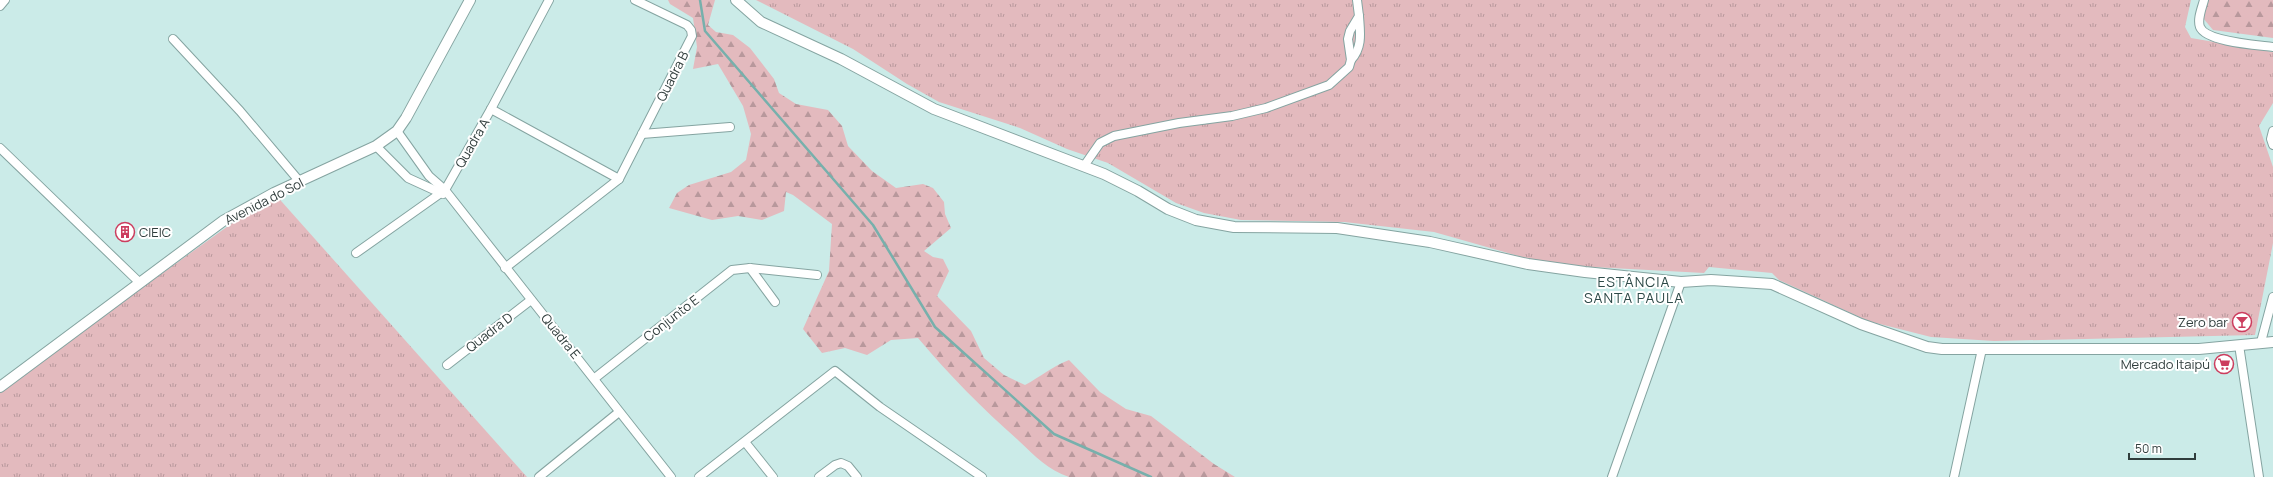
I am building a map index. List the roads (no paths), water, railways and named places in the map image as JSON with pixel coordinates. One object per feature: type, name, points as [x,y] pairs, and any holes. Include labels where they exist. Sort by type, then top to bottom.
[{"type":"street","points":[[0,6],[5,0]]},
{"type":"street","name":"Avenida do Sol","points":[[0,387],[223,221],[274,193],[376,146],[397,131],[406,118],[470,0]]},
{"type":"street","name":"Quadra A","points":[[356,253],[445,193],[549,0]]},
{"type":"street","name":"Quadra B","points":[[505,268],[619,179],[692,36],[691,30],[687,25],[635,0]]},
{"type":"street","points":[[736,0],[761,22],[841,59],[934,110],[1084,166],[1138,191],[1168,209],[1204,221],[1234,227],[1337,228],[1430,242],[1528,264],[1681,282],[1711,280],[1772,284],[1861,324],[1927,347],[1942,349],[2199,349],[2273,342]]},
{"type":"street","points":[[1351,60],[1357,53],[1360,42],[1357,0]]},
{"type":"street","points":[[2204,0],[2199,22],[2200,29],[2207,36],[2273,47]]},
{"type":"street","points":[[1084,166],[1100,143],[1114,136],[1179,122],[1232,116],[1266,108],[1329,85],[1349,67],[1351,60],[1348,39],[1350,31],[1359,16]]},
{"type":"street","points":[[173,39],[240,111],[300,182]]},
{"type":"street","points":[[491,109],[619,179]]},
{"type":"street","points":[[642,134],[730,127]]},
{"type":"street","name":"Quadra E","points":[[397,131],[429,176],[445,193],[530,300],[595,378],[619,412],[671,477]]},
{"type":"street","points":[[2273,131],[2271,139],[2273,145]]},
{"type":"street","points":[[376,146],[408,178],[445,193]]},
{"type":"street","points":[[0,148],[140,283]]},
{"type":"street","points":[[750,268],[775,302]]},
{"type":"street","name":"Conjunto E","points":[[595,378],[732,270],[750,268],[816,275]]},
{"type":"street","points":[[1612,477],[1681,282]]},
{"type":"street","points":[[2261,342],[2273,297]]},
{"type":"street","name":"Quadra D","points":[[447,365],[530,300]]},
{"type":"street","points":[[2236,345],[2259,477]]},
{"type":"street","points":[[1954,477],[1982,349]]},
{"type":"street","points":[[699,477],[835,371],[880,407],[982,477]]},
{"type":"street","points":[[539,477],[619,412]]},
{"type":"street","points":[[745,442],[773,477]]},
{"type":"street","points":[[819,477],[841,462],[848,466],[857,477]]},
{"type":"waterway","points":[[700,0],[705,31],[873,225],[935,327],[1054,434],[1151,477]]},
{"type":"place","name":"CIEIC","points":[[125,232]]},
{"type":"place","name":"Zero bar","points":[[2242,322]]},
{"type":"place","name":"Mercado Itaipú","points":[[2224,364]]},
{"type":"district","name":"ESTÂNCIA SANTA PAULA","points":[[1634,290]]}]
